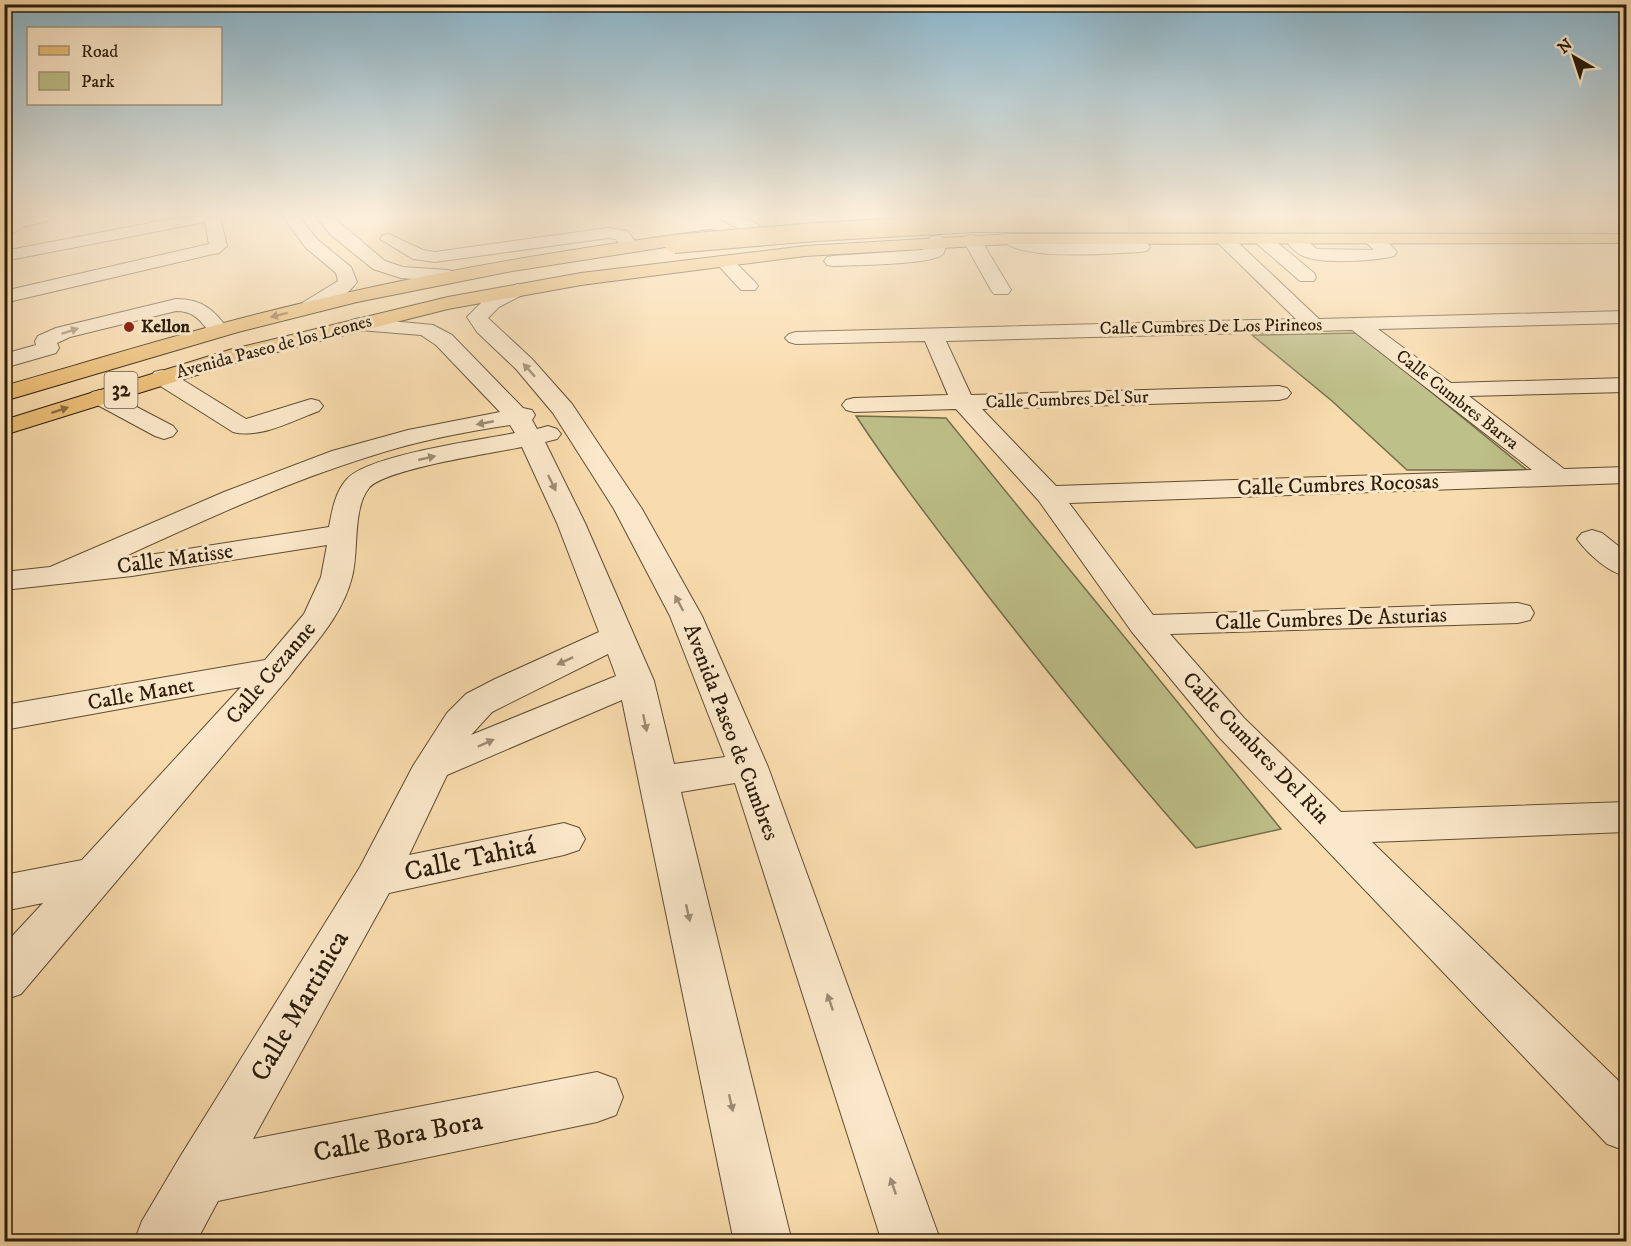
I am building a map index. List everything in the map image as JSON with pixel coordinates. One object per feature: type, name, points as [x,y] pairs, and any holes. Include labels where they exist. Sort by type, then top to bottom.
[{"type":"main road","name":"Avenida Paseo de los Leones","points":[[4,394],[219,331],[309,308],[457,275]]},
{"type":"main road","points":[[580,279],[594,275]]},
{"type":"main road","name":"Avenida Paseo de los Leones","points":[[4,428],[237,355],[359,324],[517,290],[611,275]]},
{"type":"street","points":[[4,297],[99,275]]},
{"type":"street","points":[[309,308],[340,290],[348,282],[346,275]]},
{"type":"street","points":[[441,275],[452,276]]},
{"type":"street","points":[[738,275],[748,286]]},
{"type":"street","points":[[992,275],[1001,290]]},
{"type":"street","points":[[1262,275],[1313,324]]},
{"type":"street","points":[[426,329],[425,325],[429,322],[445,317],[477,316],[492,303],[517,290]]},
{"type":"street","points":[[4,361],[48,348],[46,341],[63,333],[176,305],[193,305],[203,309],[219,331]]},
{"type":"street","name":"Avenida Paseo de Cumbres","points":[[477,316],[484,328],[524,364],[570,419],[628,509],[686,616],[749,767],[912,1242]]},
{"type":"street","name":"Calle Cumbres De Los Pirineos","points":[[796,338],[1626,317]]},
{"type":"street","points":[[359,324],[426,329],[444,340],[481,376],[523,427],[571,523],[636,681],[762,1242]]},
{"type":"street","name":"Calle Cumbres Barva","points":[[1358,324],[1557,477]]},
{"type":"street","name":"Calle Cumbres Del Rin","points":[[933,334],[963,403],[1049,495],[1144,625],[1231,727],[1626,1125]]},
{"type":"street","points":[[162,377],[242,427],[261,424],[311,406]]},
{"type":"street","points":[[1446,390],[1626,385]]},
{"type":"street","name":"Calle Cumbres Del Sur","points":[[855,405],[1280,393]]},
{"type":"street","points":[[100,397],[164,432]]},
{"type":"street","points":[[59,575],[211,507],[357,465],[452,441],[570,419]]},
{"type":"street","name":"Calle Cezanne","points":[[4,979],[309,632],[330,596],[337,577],[347,505],[357,484],[357,465]]},
{"type":"street","name":"Calle Cumbres Rocosas","points":[[1049,495],[1626,475]]},
{"type":"street","name":"Calle Matisse","points":[[4,580],[59,575],[277,545],[344,533]]},
{"type":"street","points":[[1592,539],[1626,567]]},
{"type":"street","name":"Calle Cumbres De Asturias","points":[[1144,625],[1518,613]]},
{"type":"street","name":"Calle Martinica","points":[[163,1242],[375,879],[432,766],[460,722],[479,703],[618,636]]},
{"type":"street","name":"Calle Manet","points":[[4,718],[277,669]]},
{"type":"street","points":[[432,766],[636,681]]},
{"type":"street","points":[[658,781],[749,767]]},
{"type":"street","points":[[1332,828],[1626,817]]},
{"type":"street","name":"Calle Tahitá","points":[[375,879],[564,839]]},
{"type":"street","points":[[4,893],[94,875]]},
{"type":"street","name":"Calle Bora Bora","points":[[200,1177],[597,1097]]},
{"type":"green space","points":[[1359,333],[1527,470],[1407,470],[1332,401],[1252,335]]},
{"type":"green space","points":[[856,416],[946,418],[1281,829],[1196,848],[1062,689],[985,592],[919,505]]},
{"type":"place","name":"Kellon","points":[[129,327]]}]
